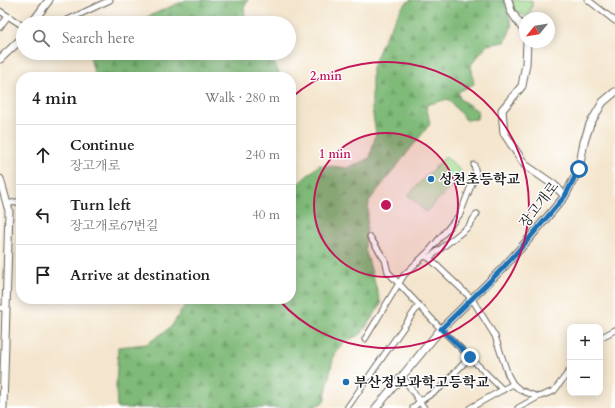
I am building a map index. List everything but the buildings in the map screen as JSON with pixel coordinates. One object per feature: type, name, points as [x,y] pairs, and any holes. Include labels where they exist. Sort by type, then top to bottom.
[{"type":"street","points":[[37,16],[49,0]]},
{"type":"street","points":[[76,16],[110,0]]},
{"type":"street","points":[[508,0],[511,11],[519,23]]},
{"type":"street","points":[[588,0],[615,20]]},
{"type":"street","points":[[0,10],[16,21]]},
{"type":"street","points":[[0,27],[8,16]]},
{"type":"street","points":[[0,59],[16,45]]},
{"type":"street","points":[[527,48],[526,64],[522,86],[502,110],[504,133],[525,165],[554,185],[565,196]]},
{"type":"street","name":"장고개로","points":[[376,408],[441,329],[472,299],[527,241],[565,196],[579,169],[584,142],[590,124],[603,102],[615,92]]},
{"type":"street","points":[[365,339],[404,275],[460,214],[476,173],[474,165]]},
{"type":"street","points":[[0,179],[8,211],[3,308],[4,408]]},
{"type":"street","points":[[7,204],[16,202]]},
{"type":"street","points":[[429,258],[468,227],[477,214]]},
{"type":"street","points":[[370,236],[385,260],[388,272],[441,329],[503,390]]},
{"type":"street","points":[[422,257],[429,258],[472,299],[494,336],[508,375],[513,384],[520,390],[538,397]]},
{"type":"street","points":[[348,408],[419,305]]},
{"type":"street","points":[[603,336],[615,330]]},
{"type":"street","points":[[413,408],[419,402],[440,388],[470,357]]},
{"type":"street","points":[[518,408],[538,397],[554,391],[567,374]]},
{"type":"street","points":[[403,377],[424,408]]},
{"type":"street","points":[[470,408],[513,384]]},
{"type":"green space","points":[[186,0],[248,0],[244,8],[245,16],[149,16]]},
{"type":"green space","points":[[410,0],[504,0],[512,26],[505,42],[487,45],[471,65],[474,84],[458,92],[460,99],[478,111],[477,119],[466,120],[448,99],[426,105],[430,124],[369,201],[365,249],[381,304],[361,334],[346,341],[334,354],[324,402],[311,408],[117,408],[116,387],[118,347],[147,344],[171,327],[186,304],[296,304],[296,182],[298,184],[319,165],[347,168],[370,158],[376,134],[372,109],[372,68],[385,37],[402,7]]},
{"type":"green space","points":[[512,0],[532,0],[530,12],[519,13],[514,10]]},
{"type":"green space","points":[[91,60],[273,60],[279,72],[94,72]]},
{"type":"green space","points":[[446,156],[464,174],[426,212],[408,195]]},
{"type":"place","name":"성천초등학교","points":[[431,179]]},
{"type":"place","name":"부산정보과학고등학교","points":[[346,382]]},
{"type":"route","points":[[470,357],[441,329],[502,269],[527,241],[565,196],[579,169]]}]
